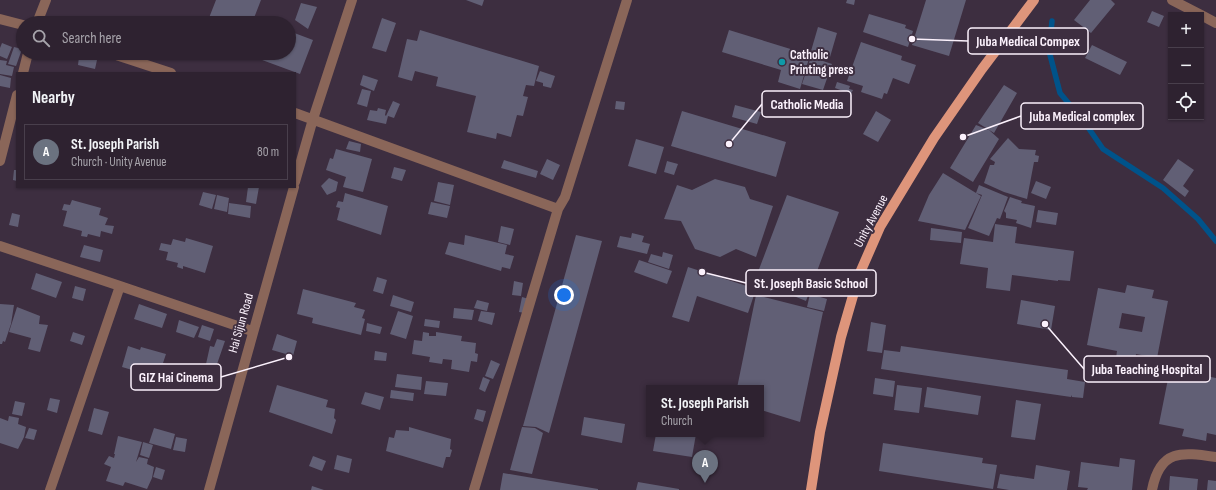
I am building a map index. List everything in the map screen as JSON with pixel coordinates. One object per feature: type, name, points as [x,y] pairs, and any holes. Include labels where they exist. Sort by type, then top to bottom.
[{"type":"main road","name":"Unity Avenue","points":[[811,490],[820,432],[841,338],[859,274],[877,234],[934,138],[982,69],[1034,0]]},
{"type":"street","points":[[40,16],[46,0]]},
{"type":"street","points":[[296,178],[313,119],[352,0]]},
{"type":"street","points":[[474,490],[558,209],[565,197],[627,0]]},
{"type":"street","points":[[1172,0],[1195,12]]},
{"type":"street","points":[[1204,17],[1216,23]]},
{"type":"street","points":[[0,19],[16,23]]},
{"type":"street","points":[[23,72],[26,60]]},
{"type":"street","points":[[131,60],[168,72]]},
{"type":"street","points":[[0,161],[16,99]]},
{"type":"street","points":[[296,113],[558,209]]},
{"type":"street","name":"Hai Sijun Road","points":[[209,490],[252,331],[294,188]]},
{"type":"street","points":[[0,247],[252,331]]},
{"type":"street","points":[[50,490],[120,286]]},
{"type":"street","points":[[1152,490],[1155,476],[1162,465],[1174,455],[1194,454],[1216,457]]},
{"type":"building","points":[[216,0],[261,0],[255,16],[210,16]]},
{"type":"building","points":[[466,0],[484,0],[482,6]]},
{"type":"building","points":[[847,0],[855,0],[854,5],[846,3]]},
{"type":"building","points":[[926,0],[966,0],[949,56],[912,45]]},
{"type":"building","points":[[1090,0],[1111,0],[1115,4],[1091,33],[1074,20]]},
{"type":"building","points":[[301,3],[317,7],[308,29],[296,21]]},
{"type":"building","points":[[1152,11],[1164,16],[1159,27],[1147,22]]},
{"type":"building","points":[[869,14],[906,25],[905,28],[913,31],[908,47],[863,32]]},
{"type":"building","points":[[382,18],[396,23],[386,52],[372,48]]},
{"type":"building","points":[[818,27],[837,33],[830,57],[811,51]]},
{"type":"building","points":[[420,30],[539,66],[534,86],[526,85],[523,96],[528,97],[523,116],[517,115],[511,137],[497,133],[496,139],[467,132],[476,96],[436,86],[438,77],[415,71],[412,81],[398,77],[407,39],[417,41]]},
{"type":"building","name":"Catholic Printing press","points":[[729,30],[810,55],[800,89],[778,82],[781,70],[722,52]]},
{"type":"building","points":[[296,34],[313,40],[300,74],[262,60],[296,60]]},
{"type":"building","points":[[861,42],[902,56],[901,60],[916,65],[909,84],[893,78],[887,94],[884,93],[882,99],[861,92],[863,86],[847,81]]},
{"type":"building","points":[[2,43],[12,47],[7,59],[0,56],[0,48]]},
{"type":"building","points":[[1092,45],[1127,62],[1120,75],[1085,58]]},
{"type":"building","points":[[14,47],[16,48],[16,60],[18,60],[16,66],[8,64]]},
{"type":"building","points":[[811,57],[832,64],[823,90],[802,84]]},
{"type":"building","points":[[0,60],[7,61],[6,65],[14,67],[12,76],[0,74]]},
{"type":"building","points":[[79,60],[97,60],[95,69],[78,65]]},
{"type":"building","points":[[540,71],[555,76],[551,88],[543,86],[543,83],[536,81]]},
{"type":"building","points":[[0,75],[11,78],[10,88],[0,86]]},
{"type":"building","points":[[363,75],[378,80],[374,91],[360,85]]},
{"type":"building","points":[[837,82],[850,86],[849,89],[853,90],[851,94],[835,88]]},
{"type":"building","points":[[1004,85],[1017,93],[994,133],[978,123]]},
{"type":"building","points":[[362,89],[371,91],[367,107],[357,104]]},
{"type":"building","points":[[393,101],[400,104],[394,118],[388,116],[386,124],[367,120],[370,110],[377,111],[378,108],[386,110],[386,116]]},
{"type":"building","points":[[616,101],[625,102],[624,110],[615,109]]},
{"type":"building","points":[[735,105],[761,112],[757,124],[732,117]]},
{"type":"building","points":[[682,111],[786,142],[776,177],[671,146]]},
{"type":"building","points":[[876,111],[891,120],[878,142],[863,134]]},
{"type":"building","points":[[976,125],[989,130],[999,139],[973,182],[950,168]]},
{"type":"building","points":[[1008,138],[1019,149],[1036,150],[1035,155],[1039,156],[1038,162],[1034,162],[1027,199],[1004,192],[984,183],[990,165],[994,165],[995,162],[990,159]]},
{"type":"building","points":[[636,139],[664,147],[656,174],[628,166]]},
{"type":"building","points":[[349,141],[361,144],[360,152],[346,149]]},
{"type":"building","points":[[336,149],[372,159],[363,192],[343,187],[346,177],[326,170],[330,158],[333,159]]},
{"type":"building","points":[[547,159],[560,165],[553,180],[540,174]]},
{"type":"building","points":[[1178,159],[1194,170],[1183,186],[1189,191],[1185,197],[1163,180]]},
{"type":"building","points":[[504,160],[538,171],[536,178],[501,168]]},
{"type":"building","points":[[667,161],[678,164],[674,175],[664,172]]},
{"type":"building","points":[[394,167],[406,170],[402,181],[391,178]]},
{"type":"building","points":[[14,170],[16,170],[16,181],[13,180]]},
{"type":"building","points":[[943,173],[981,196],[965,230],[918,221],[929,195]]},
{"type":"building","points":[[329,178],[338,182],[336,191],[327,195],[321,186]]},
{"type":"building","points":[[715,179],[745,187],[750,199],[773,206],[756,257],[736,249],[720,257],[695,249],[681,221],[664,219],[677,185],[692,190]]},
{"type":"building","points":[[1036,181],[1051,187],[1046,199],[1031,193]]},
{"type":"building","points":[[438,182],[454,185],[450,205],[434,201]]},
{"type":"building","points":[[979,185],[1008,197],[1000,219],[997,218],[989,236],[968,228],[982,195],[976,193]]},
{"type":"building","points":[[248,188],[259,188],[256,204],[246,202]]},
{"type":"building","points":[[203,192],[216,195],[212,209],[199,205]]},
{"type":"building","points":[[345,193],[388,206],[381,235],[337,220],[340,208],[336,207],[338,201],[343,202]]},
{"type":"building","points":[[217,195],[229,198],[227,212],[214,209]]},
{"type":"building","points":[[787,195],[839,212],[806,301],[755,280]]},
{"type":"building","points":[[1010,197],[1022,201],[1021,203],[1035,206],[1031,228],[1016,223],[1017,220],[1006,218],[1006,213],[1004,211]]},
{"type":"building","points":[[72,200],[101,208],[99,215],[108,218],[105,225],[114,226],[112,234],[101,231],[100,237],[88,234],[87,237],[81,236],[82,231],[63,226],[67,211],[62,210],[64,204],[70,205]]},
{"type":"building","points":[[431,202],[450,206],[447,218],[428,214]]},
{"type":"building","points":[[229,203],[251,206],[250,218],[228,214]]},
{"type":"building","points":[[1038,210],[1058,213],[1056,225],[1036,222]]},
{"type":"building","points":[[12,213],[20,215],[18,227],[9,225]]},
{"type":"building","points":[[995,224],[1017,227],[1015,243],[1074,251],[1070,281],[1058,281],[1012,275],[1010,291],[986,288],[988,268],[960,264],[964,238],[993,242]]},
{"type":"building","points":[[501,226],[514,229],[510,245],[498,242]]},
{"type":"building","points":[[931,228],[962,232],[961,243],[930,240]]},
{"type":"building","points":[[632,233],[644,236],[642,242],[650,244],[647,254],[617,247],[620,236],[631,238]]},
{"type":"building","points":[[465,235],[507,245],[505,254],[514,256],[510,269],[502,267],[501,271],[445,254],[449,242],[464,245]]},
{"type":"building","points":[[576,235],[602,241],[549,433],[536,427],[523,426]]},
{"type":"building","points":[[186,238],[213,246],[205,273],[183,266],[183,269],[177,267],[178,263],[166,260],[168,252],[159,250],[161,243],[171,245],[173,239],[185,242]]},
{"type":"building","points":[[84,245],[103,250],[100,262],[80,257]]},
{"type":"building","points":[[663,252],[673,255],[669,269],[648,262],[651,254],[662,257]]},
{"type":"building","points":[[639,260],[672,271],[667,284],[634,272]]},
{"type":"building","points":[[688,267],[756,289],[748,313],[697,296],[689,322],[672,317]]},
{"type":"building","points":[[36,273],[62,282],[56,298],[31,289]]},
{"type":"building","points":[[377,277],[387,280],[383,294],[373,291]]},
{"type":"building","points":[[514,281],[523,283],[521,296],[512,295]]},
{"type":"building","points":[[1127,285],[1154,290],[1152,298],[1168,301],[1157,358],[1136,354],[1135,362],[1116,358],[1117,351],[1087,345],[1098,288],[1125,293]],"holes":[[[1122,313],[1145,317],[1142,332],[1119,328]]]},
{"type":"building","points":[[75,286],[86,289],[83,301],[72,298]]},
{"type":"building","points":[[303,289],[356,303],[354,307],[365,310],[362,318],[365,319],[361,335],[312,323],[313,318],[297,314]]},
{"type":"building","points":[[810,294],[827,299],[824,311],[807,307]]},
{"type":"building","points":[[393,295],[414,302],[411,312],[390,306]]},
{"type":"building","points":[[756,295],[823,312],[800,422],[764,411],[764,385],[738,385]]},
{"type":"building","points":[[522,297],[529,299],[525,313],[519,312]]},
{"type":"building","points":[[477,300],[489,303],[487,311],[474,308]]},
{"type":"building","points":[[1021,300],[1055,306],[1051,330],[1017,324]]},
{"type":"building","points":[[0,304],[14,305],[11,324],[5,342],[3,341],[2,344],[0,344]]},
{"type":"building","points":[[139,304],[167,314],[162,328],[134,319]]},
{"type":"building","points":[[17,307],[40,316],[39,324],[48,325],[40,352],[28,349],[31,338],[9,332]]},
{"type":"building","points":[[454,308],[474,310],[472,320],[453,318]]},
{"type":"building","points":[[398,311],[413,316],[406,339],[390,334]]},
{"type":"building","points":[[481,311],[495,313],[492,325],[478,321]]},
{"type":"building","points":[[425,319],[440,321],[439,328],[424,326]]},
{"type":"building","points":[[179,320],[199,327],[194,338],[176,332]]},
{"type":"building","points":[[871,322],[886,325],[882,353],[867,351]]},
{"type":"building","points":[[367,323],[382,327],[380,334],[366,331]]},
{"type":"building","points":[[202,325],[214,329],[210,341],[198,337]]},
{"type":"building","points":[[73,332],[85,336],[82,345],[70,341]]},
{"type":"building","points":[[423,332],[429,333],[429,336],[436,336],[436,332],[462,336],[461,341],[476,343],[475,353],[478,354],[477,362],[471,361],[469,372],[451,369],[452,360],[443,359],[442,364],[429,362],[430,357],[412,354],[414,340],[422,341]]},
{"type":"building","points":[[277,334],[297,341],[293,356],[272,350]]},
{"type":"building","points":[[217,339],[225,341],[216,367],[206,364],[210,346],[214,347]]},
{"type":"building","points":[[128,346],[140,350],[141,347],[166,354],[163,363],[173,366],[167,385],[155,381],[156,377],[122,367]]},
{"type":"building","points":[[901,346],[1068,370],[1067,379],[1085,382],[1083,398],[1072,397],[1072,395],[1071,397],[881,369],[884,350],[900,352]]},
{"type":"building","points":[[375,351],[387,353],[386,361],[374,360]]},
{"type":"building","points":[[491,360],[500,364],[493,379],[485,376]]},
{"type":"building","points":[[197,368],[213,373],[209,386],[193,381]]},
{"type":"building","points":[[1170,369],[1216,378],[1216,435],[1207,433],[1206,441],[1182,436],[1184,429],[1159,424]]},
{"type":"building","points":[[397,374],[422,377],[421,390],[395,387]]},
{"type":"building","points":[[483,377],[490,380],[485,392],[479,389]]},
{"type":"building","points":[[875,378],[895,381],[893,397],[873,394]]},
{"type":"building","points":[[426,381],[448,383],[446,396],[424,394]]},
{"type":"building","points":[[277,385],[328,400],[326,407],[335,409],[334,418],[336,420],[332,434],[269,412]]},
{"type":"building","points":[[897,385],[922,388],[919,413],[894,410]]},
{"type":"building","points":[[927,387],[981,396],[978,415],[924,407]]},
{"type":"building","points":[[391,390],[414,393],[413,401],[390,398]]},
{"type":"building","points":[[365,392],[384,397],[380,410],[361,404]]},
{"type":"building","points":[[50,398],[60,400],[57,413],[47,410]]},
{"type":"building","points":[[1016,400],[1041,404],[1035,440],[1011,437]]},
{"type":"building","points":[[15,401],[25,403],[22,416],[12,414]]},
{"type":"building","points":[[94,408],[109,412],[102,435],[88,431]]},
{"type":"building","points":[[477,409],[486,411],[483,422],[474,419]]},
{"type":"building","points":[[9,416],[19,418],[18,424],[26,427],[24,437],[18,449],[0,443],[0,418],[8,421]]},
{"type":"building","points":[[584,417],[625,424],[622,443],[581,435]]},
{"type":"building","points":[[409,427],[451,439],[450,449],[452,450],[450,457],[446,457],[443,468],[386,451],[389,437],[394,438],[396,430],[409,431]]},
{"type":"building","points":[[522,427],[535,428],[543,433],[532,474],[510,470]]},
{"type":"building","points":[[29,428],[37,430],[34,440],[25,438]]},
{"type":"building","points":[[154,428],[175,434],[171,449],[149,443]]},
{"type":"building","points":[[118,436],[142,442],[136,462],[139,457],[148,459],[147,464],[154,467],[152,478],[147,489],[125,482],[123,486],[106,481],[111,467],[104,464],[109,456],[114,458]]},
{"type":"building","points":[[176,437],[187,439],[185,452],[173,450]]},
{"type":"building","points":[[655,437],[695,437],[692,457],[653,451]]},
{"type":"building","points":[[143,442],[153,445],[149,458],[140,455]]},
{"type":"building","points":[[883,443],[983,458],[982,463],[997,465],[993,489],[879,471]]},
{"type":"building","points":[[337,455],[352,459],[349,473],[334,469]]},
{"type":"building","points":[[313,456],[326,461],[322,471],[309,466]]},
{"type":"building","points":[[1120,458],[1135,460],[1132,490],[1087,490],[1088,488],[1078,487],[1081,462],[1119,467]]},
{"type":"building","points":[[1036,465],[1070,471],[1067,490],[1009,490],[997,488],[1000,474],[1034,479]]},
{"type":"building","points":[[156,467],[165,470],[162,480],[153,477]]},
{"type":"building","points":[[503,473],[598,489],[598,490],[500,490]]},
{"type":"building","points":[[1170,476],[1198,479],[1197,490],[1169,490]]},
{"type":"building","points":[[1208,480],[1216,481],[1216,490],[1207,490]]},
{"type":"building","points":[[638,482],[679,489],[679,490],[636,490]]},
{"type":"building","points":[[312,486],[324,490],[311,490]]},
{"type":"waterway","points":[[1052,21],[1049,51],[1060,93],[1085,123],[1103,149],[1163,188],[1198,219],[1216,241]]},
{"type":"place","name":"Juba Medical Compex","points":[[912,39]]},
{"type":"place","name":"Catholic Printing press","points":[[782,62]]},
{"type":"place","name":"Juba Medical complex","points":[[963,137]]},
{"type":"place","name":"Catholic Media","points":[[729,144]]},
{"type":"place","name":"St. Joseph Basic School","points":[[702,272]]},
{"type":"place","name":"Juba Teaching Hospital","points":[[1045,324]]},
{"type":"place","name":"GIZ Hai Cinema","points":[[289,357]]},
{"type":"place","name":"St. Joseph Parish","points":[[705,483]]}]
